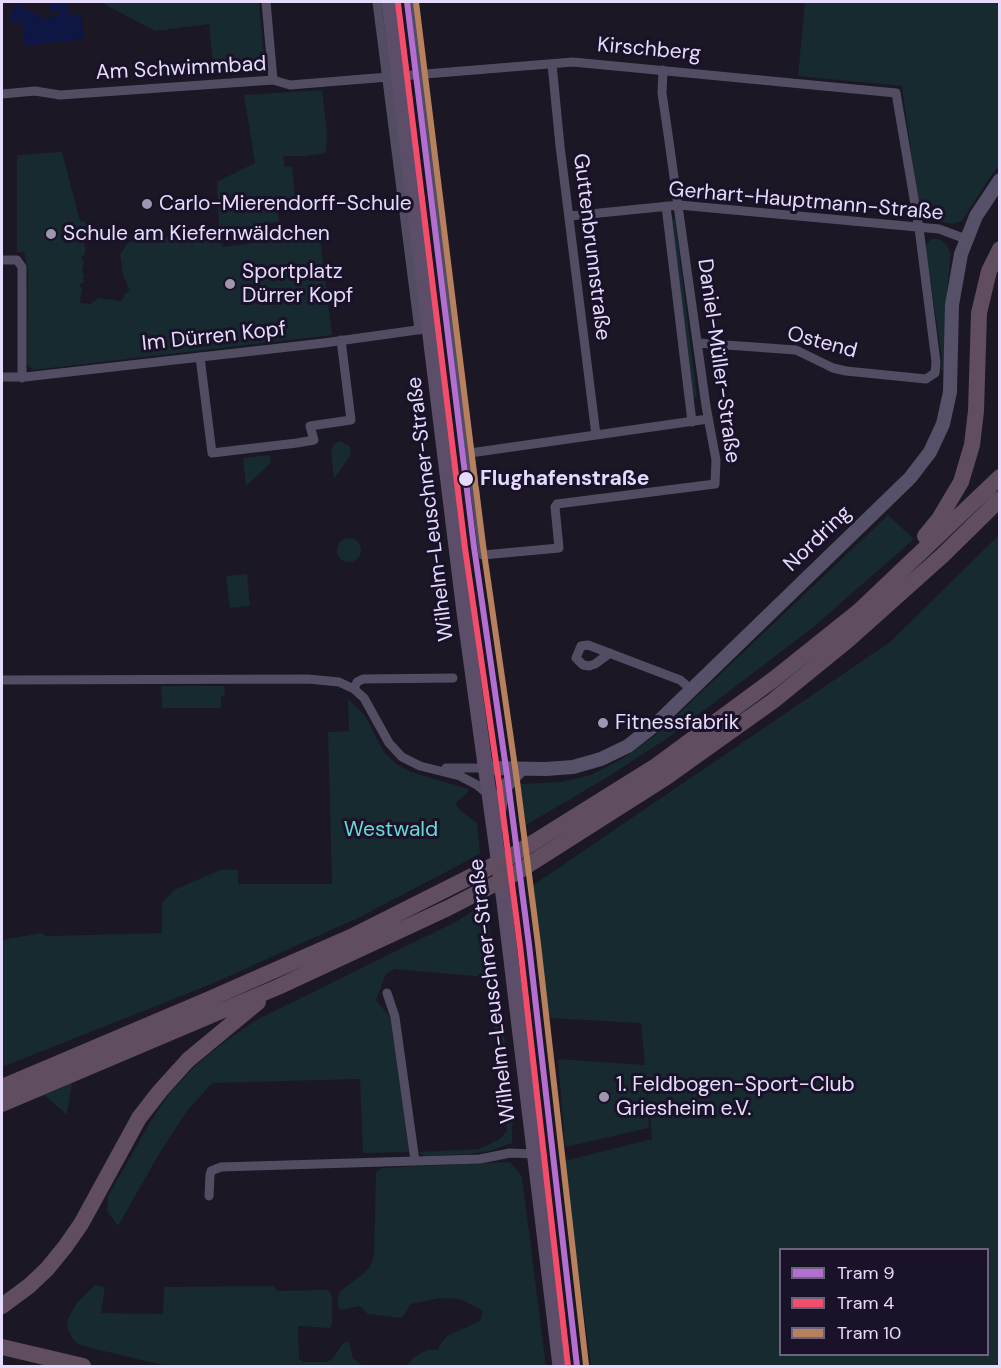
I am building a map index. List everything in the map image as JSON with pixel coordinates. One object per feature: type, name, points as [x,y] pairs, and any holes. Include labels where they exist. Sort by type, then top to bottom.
[{"type":"highway","points":[[859,611],[939,519],[952,498],[967,465],[976,411],[981,305],[988,271],[999,249]]},
{"type":"highway","points":[[2,1087],[355,935],[510,857],[656,766],[774,679],[859,611],[999,477]]},
{"type":"highway","points":[[2,1104],[278,987],[448,908],[514,874],[665,778],[760,711],[848,640],[943,555],[999,500]]},
{"type":"highway","points":[[2,1306],[47,1269],[81,1224],[139,1118],[160,1091],[188,1060],[278,987]]},
{"type":"highway","points":[[2,1347],[83,1366]]},
{"type":"main road","name":"Wilhelm-Leuschner-Straße","points":[[389,2],[392,77],[496,837],[560,1366]]},
{"type":"main road","name":"Nordring","points":[[486,768],[546,770],[573,767],[611,755],[646,732],[897,491],[930,452],[943,424],[950,392],[952,305],[956,273],[966,239],[976,216],[999,180]]},
{"type":"main road","points":[[496,837],[504,788],[521,769]]},
{"type":"street","points":[[266,2],[273,80]]},
{"type":"street","name":"Wilhelm-Leuschner-Straße","points":[[376,2],[392,77]]},
{"type":"street","points":[[412,2],[470,453],[708,420]]},
{"type":"street","name":"Kirschberg","points":[[392,77],[583,63],[896,93],[919,228]]},
{"type":"street","name":"Guttenbrunnstraße","points":[[552,64],[596,435]]},
{"type":"street","name":"Daniel-Müller-Straße","points":[[470,453],[483,555],[559,548],[555,507],[558,504],[715,484],[716,460],[708,420],[664,103],[663,70]]},
{"type":"street","name":"Am Schwimmbad","points":[[2,93],[35,91],[60,95],[273,80],[290,85],[392,77]]},
{"type":"street","name":"Daniel-Müller-Straße","points":[[666,206],[692,422]]},
{"type":"street","name":"Gerhart-Hauptmann-Straße","points":[[570,216],[679,206],[939,229],[966,239]]},
{"type":"street","name":"Ostend","points":[[698,343],[796,350],[833,368],[846,371],[926,379],[935,373],[936,362],[919,228]]},
{"type":"street","points":[[6,259],[18,260],[22,267],[22,378]]},
{"type":"street","name":"Im Dürren Kopf","points":[[2,377],[22,378],[425,329]]},
{"type":"street","points":[[200,357],[212,453],[297,443],[314,440],[310,426],[351,420],[341,340]]},
{"type":"street","points":[[610,653],[680,680],[691,689]]},
{"type":"street","points":[[354,689],[357,682],[363,679],[453,678]]},
{"type":"street","points":[[2,680],[323,680],[344,683],[354,689],[367,703],[393,749],[408,761],[466,780],[489,796]]},
{"type":"street","points":[[435,768],[486,768]]},
{"type":"street","points":[[387,993],[397,1029],[415,1161]]},
{"type":"street","name":"Wilhelm-Leuschner-Straße","points":[[209,1196],[210,1175],[212,1171],[221,1167],[480,1158],[510,1152],[533,1154]]},
{"type":"green space","points":[[100,2],[259,2],[265,69],[214,72],[209,24],[155,31]]},
{"type":"green space","points":[[805,2],[999,2],[999,166],[962,221],[952,224],[937,221],[925,217],[919,210],[902,86],[798,76]]},
{"type":"green space","points":[[322,90],[327,134],[326,153],[283,156],[285,167],[292,166],[296,204],[277,208],[279,222],[219,231],[222,247],[286,239],[320,239],[332,335],[33,370],[27,364],[28,269],[24,252],[17,252],[17,155],[62,152],[80,221],[87,222],[84,246],[86,247],[81,260],[84,261],[82,273],[84,274],[83,283],[80,284],[82,288],[80,303],[90,304],[99,298],[122,301],[124,295],[130,290],[123,275],[120,255],[127,244],[219,230],[217,182],[255,163],[244,95]]},
{"type":"green space","points":[[412,121],[438,321],[433,306],[411,141]]},
{"type":"green space","points":[[670,218],[675,221],[697,397],[693,397]]},
{"type":"green space","points":[[931,239],[939,239],[946,244],[951,254],[945,309],[945,372],[941,370],[942,359],[926,252],[926,246]]},
{"type":"green space","points":[[340,441],[350,446],[351,455],[334,479],[331,451],[334,444]]},
{"type":"green space","points":[[270,455],[271,463],[246,486],[243,458]]},
{"type":"green space","points":[[463,510],[478,633],[496,741],[490,741],[485,700],[479,675],[458,511]]},
{"type":"green space","points":[[888,515],[914,539],[811,629],[669,737],[606,778],[526,825],[520,784],[560,782],[591,775],[622,759],[657,734]]},
{"type":"green space","points":[[999,535],[999,1366],[591,1366],[564,1161],[652,1139],[646,1073],[649,1128],[565,1147],[558,1059],[645,1065],[641,1023],[549,1018],[532,886],[890,642]]},
{"type":"green space","points":[[349,538],[354,539],[360,545],[360,555],[354,561],[349,562],[344,561],[338,555],[337,550],[338,545],[344,539]]},
{"type":"green space","points":[[247,574],[250,606],[230,608],[226,576]]},
{"type":"green space","points":[[161,686],[224,686],[225,695],[221,696],[221,708],[162,708]]},
{"type":"green space","name":"Westwald","points":[[348,699],[365,716],[384,752],[395,763],[411,772],[469,789],[455,804],[477,823],[480,854],[362,916],[214,983],[2,1067],[2,940],[41,933],[47,936],[162,933],[162,903],[174,890],[220,870],[238,870],[238,884],[332,884],[328,732],[349,731]]},
{"type":"green space","points":[[486,903],[514,1111],[512,1143],[489,1151],[470,1154],[425,1156],[418,1152],[479,1149],[500,1139],[507,1131],[487,977],[395,969],[386,974],[376,1000],[392,1020],[409,1152],[363,1153],[360,1079],[212,1083],[187,1111],[159,1154],[118,1226],[107,1211],[108,1196],[168,1095],[195,1066],[256,1020],[457,921]]},
{"type":"green space","points":[[72,1083],[67,1113],[65,1113],[44,1095]]},
{"type":"green space","points":[[508,1162],[522,1177],[546,1366],[407,1366],[419,1354],[428,1350],[438,1350],[447,1336],[480,1321],[483,1311],[460,1299],[440,1298],[411,1304],[402,1318],[368,1314],[360,1306],[341,1310],[338,1307],[340,1291],[369,1268],[374,1256],[376,1172],[382,1168]]},
{"type":"green space","points":[[95,1285],[105,1287],[101,1313],[163,1314],[164,1287],[274,1286],[277,1291],[327,1290],[332,1298],[332,1324],[330,1328],[298,1326],[299,1359],[304,1362],[327,1362],[333,1358],[344,1342],[349,1342],[353,1358],[363,1366],[167,1366],[91,1348],[78,1344],[73,1339],[68,1330],[67,1321],[76,1304]]},
{"type":"shaded area","points":[[15,3],[43,19],[60,15],[59,11],[51,13],[49,11],[50,4],[67,4],[69,10],[66,16],[70,15],[72,10],[74,15],[81,14],[84,39],[25,46],[22,22],[10,21]]},
{"type":"tram line","name":"9","points":[[407,2],[474,547],[529,945],[577,1366]]},
{"type":"tram line","name":"10","points":[[416,2],[483,546],[538,944],[586,1365]]},
{"type":"tram line","name":"4","points":[[398,3],[465,548],[520,946],[568,1366]]},
{"type":"place","name":"Carlo-Mierendorff-Schule","points":[[147,204]]},
{"type":"place","name":"Schule am Kiefernwäldchen","points":[[51,234]]},
{"type":"place","name":"Sportplatz Dürrer Kopf","points":[[230,284]]},
{"type":"place","name":"Flughafenstraße","points":[[466,479]]},
{"type":"place","name":"Fitnessfabrik","points":[[603,723]]},
{"type":"place","name":"1. Feldbogen-Sport-Club Griesheim e.V.","points":[[604,1097]]}]
